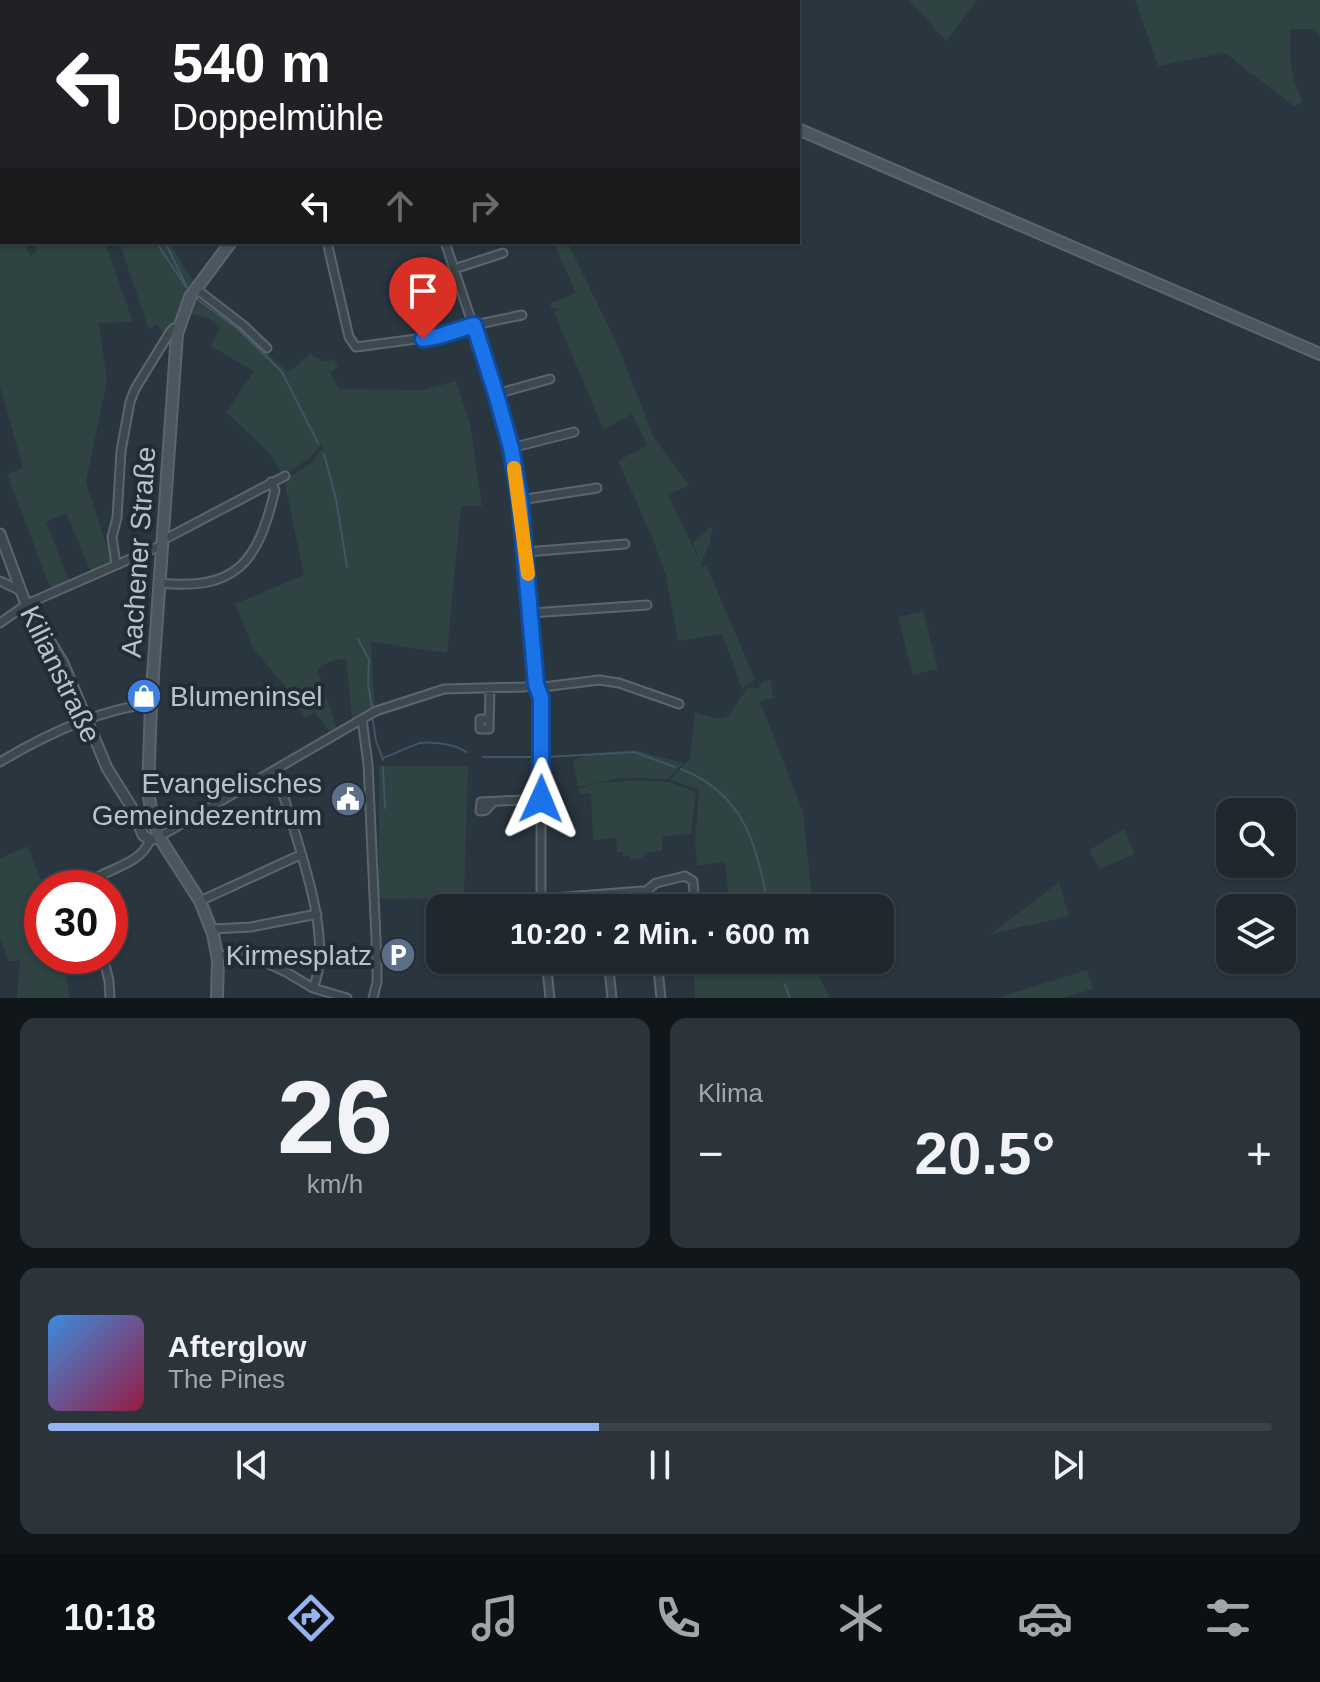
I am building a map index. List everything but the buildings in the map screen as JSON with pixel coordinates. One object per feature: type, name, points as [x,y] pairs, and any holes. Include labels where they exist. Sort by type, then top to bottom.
[{"type":"main road","points":[[800,130],[1320,354]]},
{"type":"main road","name":"Aachener Straße","points":[[219,994],[218,955],[212,929],[200,901],[155,838],[148,791],[151,704],[166,541],[179,329],[195,288],[229,244]]},
{"type":"street","points":[[327,244],[349,337],[356,347],[439,336],[522,315]]},
{"type":"street","points":[[446,244],[496,394],[511,448],[520,500],[536,684],[541,698],[540,894]]},
{"type":"street","points":[[454,269],[503,253]]},
{"type":"street","points":[[195,288],[267,348]]},
{"type":"street","points":[[116,564],[112,537],[119,498],[120,455],[132,395],[170,332],[174,328],[179,329]]},
{"type":"street","points":[[496,394],[550,379]]},
{"type":"street","points":[[511,448],[574,432]]},
{"type":"street","points":[[0,623],[27,604],[166,541],[285,476]]},
{"type":"street","points":[[160,583],[210,583],[233,573],[246,563],[262,532],[273,499],[275,490],[271,482]]},
{"type":"street","points":[[520,500],[597,488]]},
{"type":"street","name":"Kilianstraße","points":[[0,534],[21,591],[55,648],[107,768],[132,808],[143,835],[155,838]]},
{"type":"street","points":[[526,552],[625,544]]},
{"type":"street","points":[[0,581],[21,591]]},
{"type":"street","points":[[531,613],[647,605]]},
{"type":"street","points":[[112,870],[133,859],[155,838],[368,715],[432,691],[536,684],[543,687],[599,680],[619,683],[679,704]]},
{"type":"street","points":[[489,719],[490,688]]},
{"type":"street","points":[[0,762],[48,736],[129,707],[151,704]]},
{"type":"street","points":[[368,715],[377,961],[373,998]]},
{"type":"street","points":[[276,770],[317,914],[318,974],[313,988]]},
{"type":"street","points":[[493,802],[541,799]]},
{"type":"street","points":[[200,901],[300,855]]},
{"type":"street","points":[[628,894],[645,892],[656,883],[685,876],[693,881],[694,894]]},
{"type":"street","points":[[212,929],[251,927],[317,914]]},
{"type":"street","points":[[218,955],[258,959],[313,988],[345,997]]},
{"type":"street","points":[[107,974],[110,998]]},
{"type":"street","points":[[547,974],[550,998]]},
{"type":"street","points":[[609,974],[612,998]]},
{"type":"street","points":[[658,974],[661,998]]},
{"type":"green space","points":[[909,0],[977,0],[977,1],[946,41]]},
{"type":"green space","points":[[1135,0],[1320,0],[1320,36],[1313,29],[1291,29],[1291,66],[1303,101],[1295,107],[1225,53],[1158,66]]},
{"type":"green space","points":[[0,244],[26,244],[30,256],[37,251],[35,244],[106,244],[133,322],[99,323],[107,381],[86,482],[112,562],[91,572],[66,513],[46,522],[70,583],[51,590],[7,474],[23,468],[0,386]]},
{"type":"green space","points":[[120,244],[170,244],[193,281],[164,336],[157,324],[149,330]]},
{"type":"green space","points":[[554,244],[568,244],[619,348],[653,436],[690,486],[668,494],[701,563],[693,543],[713,525],[701,564],[703,567],[706,565],[755,679],[742,689],[722,634],[678,641],[666,576],[618,461],[647,445],[632,414],[604,430],[554,313],[559,310],[551,307],[550,303],[576,293]]},
{"type":"green space","points":[[196,296],[239,327],[288,372],[311,354],[324,362],[334,359],[338,366],[331,373],[339,389],[423,390],[456,381],[470,424],[482,506],[461,506],[447,653],[371,642],[375,709],[352,719],[346,659],[320,666],[318,671],[337,729],[330,732],[315,712],[305,718],[287,689],[253,648],[235,604],[304,575],[284,480],[310,464],[323,448],[321,445],[307,460],[283,475],[269,453],[226,412],[254,371],[210,346],[220,329],[210,319],[187,313]]},
{"type":"green space","points":[[923,611],[938,669],[913,675],[898,617]]},
{"type":"green space","points":[[771,680],[773,698],[760,702],[803,812],[812,894],[728,894],[725,862],[697,866],[695,841],[699,790],[670,780],[690,758],[695,712],[724,718],[749,687],[758,688],[763,681]]},
{"type":"green space","points":[[634,750],[684,763],[668,779],[621,778],[578,787],[573,760],[595,753]]},
{"type":"green space","points":[[379,766],[468,766],[464,894],[379,899]]},
{"type":"green space","points":[[639,780],[670,782],[696,792],[691,834],[663,836],[662,851],[646,853],[642,858],[630,860],[630,856],[617,852],[616,838],[593,840],[591,793],[579,794],[578,789],[598,783]]},
{"type":"green space","points":[[1124,829],[1135,854],[1099,869],[1089,850]]},
{"type":"green space","points":[[28,846],[37,870],[24,870],[24,974],[66,974],[69,998],[17,998],[20,961],[8,961],[0,938],[0,858]]},
{"type":"green space","points":[[1059,882],[1069,916],[991,934]]},
{"type":"green space","points":[[1087,970],[1093,989],[1063,998],[997,998]]},
{"type":"green space","points":[[694,974],[818,974],[830,998],[695,998]]},
{"type":"waterway","points":[[157,244],[186,287]]},
{"type":"waterway","points":[[166,244],[188,289]]},
{"type":"waterway","points":[[197,299],[238,329],[282,372],[318,443]]},
{"type":"waterway","points":[[324,454],[336,499],[347,567]]},
{"type":"waterway","points":[[358,639],[369,660],[368,684],[372,708]]},
{"type":"waterway","points":[[372,715],[383,760]]},
{"type":"waterway","points":[[383,758],[425,743],[438,743],[466,752]]},
{"type":"waterway","points":[[548,757],[634,752],[675,767]]},
{"type":"waterway","points":[[483,757],[531,757]]},
{"type":"waterway","points":[[383,767],[385,808]]},
{"type":"waterway","points":[[681,769],[721,793],[734,808],[753,844],[766,894]]},
{"type":"waterway","points":[[785,985],[790,998]]},
{"type":"slow traffic","points":[[514,468],[528,574]]},
{"type":"place","name":"Blumeninsel","points":[[144,696]]},
{"type":"place","name":"Evangelisches Gemeindezentrum","points":[[348,799]]},
{"type":"place","name":"Kirmesplatz","points":[[398,955]]},
{"type":"route","points":[[423,339],[474,325],[511,448],[523,526],[536,684],[541,698],[541,799]]}]
